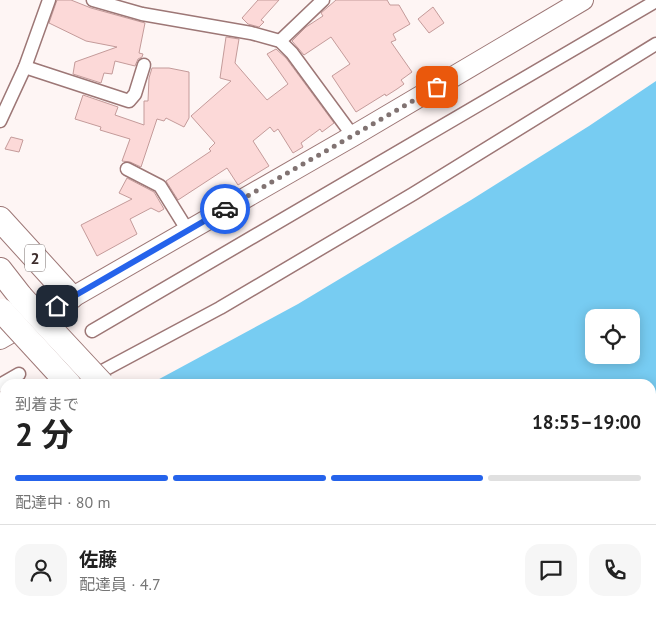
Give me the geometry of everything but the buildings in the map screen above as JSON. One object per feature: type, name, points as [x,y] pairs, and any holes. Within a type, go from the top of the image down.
[{"type":"highway","name":"2","points":[[0,219],[71,297]]},
{"type":"highway","points":[[0,270],[22,297]]},
{"type":"highway","name":"2","points":[[0,274],[97,379]]},
{"type":"highway","points":[[1,310],[64,379]]},
{"type":"main road","points":[[0,339],[353,136],[574,3]]},
{"type":"street","points":[[0,121],[25,67],[49,0]]},
{"type":"street","points":[[93,0],[142,14],[251,33],[280,41],[292,53],[353,136]]},
{"type":"street","points":[[280,41],[322,0]]},
{"type":"street","points":[[92,331],[656,1]]},
{"type":"street","points":[[87,379],[229,303],[413,194],[656,44]]},
{"type":"street","points":[[25,67],[129,101],[134,94],[144,65]]},
{"type":"street","points":[[127,169],[160,186],[188,231]]},
{"type":"street","points":[[10,379],[19,374]]},
{"type":"water","points":[[656,81],[656,379],[159,379],[298,304],[471,200],[589,126]]},
{"type":"way so far","points":[[225,209],[437,87]]},
{"type":"route","points":[[57,306],[225,209]]}]
